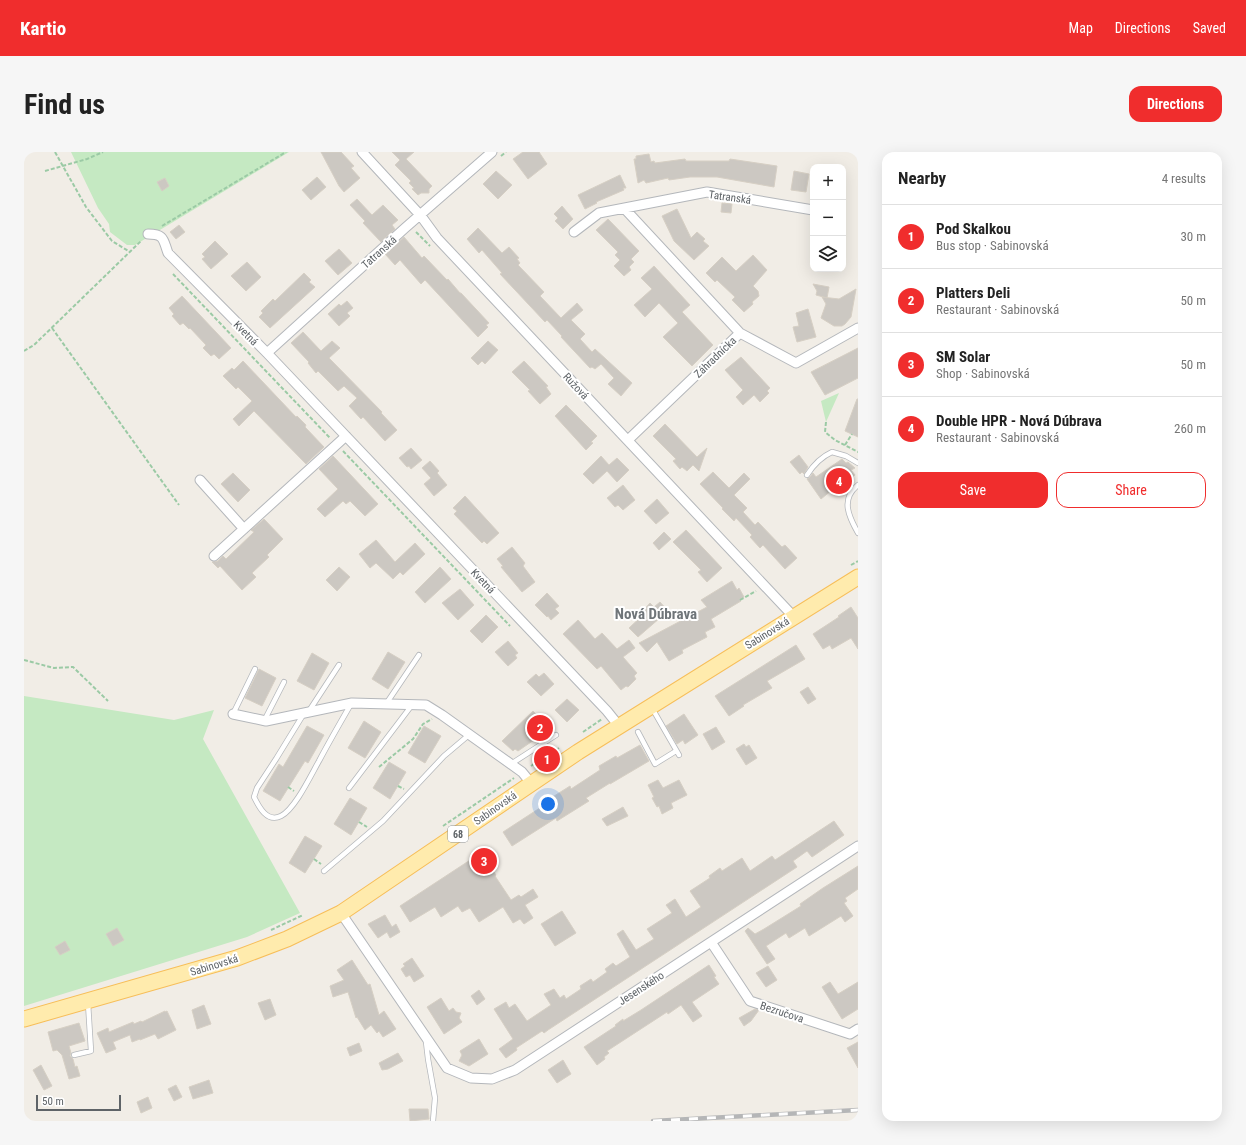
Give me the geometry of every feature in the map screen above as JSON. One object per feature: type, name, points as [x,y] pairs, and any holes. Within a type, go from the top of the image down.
[{"type":"main road","name":"Sabinovská","points":[[24,1019],[251,953],[292,936],[341,912],[436,849],[531,783],[619,726],[858,577]]},
{"type":"street","name":"Ružová","points":[[362,152],[421,216],[437,238],[794,617]]},
{"type":"street","name":"Tatranská","points":[[267,353],[406,228],[495,156]]},
{"type":"street","name":"Tatranská","points":[[574,232],[600,213],[707,192],[810,209]]},
{"type":"street","points":[[644,230],[640,217],[641,212],[653,203]]},
{"type":"street","points":[[624,208],[740,333]]},
{"type":"street","name":"Kvetná","points":[[148,234],[157,234],[163,238],[168,253],[267,353],[607,711],[619,726]]},
{"type":"street","name":"Záhradnícka","points":[[628,440],[740,333],[796,363],[858,328]]},
{"type":"street","points":[[214,556],[346,436]]},
{"type":"street","points":[[200,480],[244,528]]},
{"type":"street","points":[[233,714],[264,721],[352,703],[426,705],[470,734],[522,772],[531,783]]},
{"type":"street","name":"Jesenského","points":[[341,912],[447,1068],[471,1078],[492,1079],[515,1070],[858,846]]},
{"type":"street","name":"Bezručova","points":[[711,942],[750,1001],[850,1034],[858,1029]]},
{"type":"lane","points":[[807,475],[823,456],[832,452],[846,456],[858,463]]},
{"type":"lane","points":[[858,485],[853,489],[848,498],[847,512],[858,533]]},
{"type":"lane","points":[[386,704],[419,655]]},
{"type":"lane","points":[[339,665],[257,788],[254,797],[260,810],[270,817],[279,817],[288,812],[352,703]]},
{"type":"lane","points":[[233,714],[255,669]]},
{"type":"lane","points":[[264,721],[284,682]]},
{"type":"lane","points":[[349,788],[412,705]]},
{"type":"lane","points":[[638,732],[655,764],[677,753],[651,706]]},
{"type":"lane","points":[[324,871],[383,821],[444,756],[470,734]]},
{"type":"lane","points":[[511,764],[556,735]]},
{"type":"lane","points":[[74,1055],[91,1051],[88,1001]]},
{"type":"lane","name":"Jesenského","points":[[426,1038],[434,1098],[434,1121]]},
{"type":"path","points":[[55,152],[86,207],[112,241],[130,252]]},
{"type":"path","points":[[46,171],[87,159],[103,152]]},
{"type":"path","points":[[24,351],[34,345],[148,234],[286,152]]},
{"type":"path","points":[[495,156],[506,152]]},
{"type":"path","points":[[173,274],[513,628]]},
{"type":"path","points":[[52,328],[178,504]]},
{"type":"path","points":[[826,422],[825,432],[834,440],[858,452]]},
{"type":"path","points":[[845,445],[852,434]]},
{"type":"path","points":[[740,600],[756,591]]},
{"type":"path","points":[[24,660],[54,668],[73,667],[108,701]]},
{"type":"path","points":[[596,714],[601,720]]},
{"type":"path","points":[[379,767],[413,739],[423,724],[442,715]]},
{"type":"green space","points":[[71,152],[289,152],[135,245],[127,245],[110,232],[109,224],[98,208]]},
{"type":"green space","points":[[839,393],[826,422],[821,401]]},
{"type":"green space","points":[[24,696],[174,720],[214,710],[203,739],[300,913],[247,937],[24,1006]]},
{"type":"building","points":[[321,152],[341,152],[354,166],[351,168],[360,178],[344,192],[339,186]]},
{"type":"building","points":[[392,152],[414,152],[406,159],[432,186],[429,189],[429,193],[421,193],[418,195],[412,189],[414,188],[409,183],[411,181],[395,165],[400,160]]},
{"type":"building","points":[[523,152],[539,152],[547,164],[528,179],[513,159]]},
{"type":"building","points":[[649,154],[651,162],[654,161],[655,163],[685,159],[686,161],[729,161],[730,159],[777,166],[774,187],[717,177],[690,177],[669,180],[668,178],[646,183],[644,180],[638,183],[634,159],[636,159],[636,156]]},
{"type":"building","points":[[496,171],[512,185],[498,199],[483,184]]},
{"type":"building","points":[[794,171],[809,174],[806,192],[791,190]]},
{"type":"building","points":[[620,175],[626,188],[623,188],[624,190],[596,202],[597,203],[585,209],[578,195]]},
{"type":"building","points":[[317,177],[326,187],[311,200],[302,190]]},
{"type":"building","points":[[165,178],[169,186],[162,191],[157,182]]},
{"type":"building","points":[[357,199],[372,215],[383,205],[398,220],[392,225],[395,229],[381,242],[363,223],[365,221],[350,205]]},
{"type":"building","points":[[722,203],[732,204],[731,213],[721,212]]},
{"type":"building","points":[[562,206],[573,219],[563,229],[555,221],[558,218],[554,214]]},
{"type":"building","points":[[677,209],[691,238],[697,232],[705,239],[703,241],[709,246],[694,260],[674,241],[662,216]]},
{"type":"building","points":[[608,219],[639,251],[631,259],[634,262],[629,267],[631,270],[624,276],[614,266],[620,260],[615,255],[618,252],[596,230]]},
{"type":"building","points":[[179,225],[185,232],[176,239],[170,232]]},
{"type":"building","points":[[478,228],[502,253],[509,247],[519,258],[517,259],[520,263],[518,265],[544,292],[540,296],[561,318],[577,303],[583,310],[571,320],[585,334],[580,339],[592,352],[595,349],[632,383],[621,396],[608,384],[614,378],[601,364],[595,369],[592,367],[590,368],[547,320],[545,322],[500,274],[502,273],[482,250],[479,253],[467,239]]},
{"type":"building","points":[[404,237],[422,258],[424,256],[447,280],[448,279],[489,323],[486,325],[488,327],[478,337],[425,280],[421,284],[400,260],[395,265],[385,254]]},
{"type":"building","points":[[215,241],[228,254],[211,269],[202,259],[205,257],[202,254]]},
{"type":"building","points":[[339,249],[352,263],[338,275],[325,261]]},
{"type":"building","points":[[753,255],[767,270],[753,286],[758,291],[759,296],[744,312],[732,300],[735,297],[717,280],[715,282],[706,273],[722,257],[736,271]]},
{"type":"building","points":[[247,262],[261,277],[246,291],[231,276]]},
{"type":"building","points":[[654,266],[690,305],[682,312],[713,345],[692,366],[663,337],[678,323],[659,303],[645,317],[634,305],[652,289],[641,278]]},
{"type":"building","points":[[304,273],[311,280],[309,282],[315,287],[270,328],[259,317],[263,313],[261,311],[273,299],[275,301]]},
{"type":"building","points":[[813,284],[829,287],[827,298],[816,295],[817,291]]},
{"type":"building","points":[[856,289],[851,317],[845,324],[842,326],[834,326],[821,318],[826,304],[822,297],[839,299]]},
{"type":"building","points":[[182,296],[231,348],[219,359],[214,354],[211,356],[203,348],[206,345],[190,328],[189,329],[183,323],[180,325],[172,316],[174,314],[169,308]]},
{"type":"building","points":[[347,301],[353,308],[347,313],[350,316],[339,326],[328,314],[339,304],[341,306]]},
{"type":"building","points":[[808,309],[816,337],[797,342],[793,327],[799,326],[796,313]]},
{"type":"building","points":[[303,332],[321,351],[332,341],[340,348],[329,358],[382,412],[381,413],[397,430],[385,441],[363,417],[361,419],[349,406],[357,398],[344,386],[338,391],[318,371],[316,373],[308,363],[309,362],[291,343]]},
{"type":"building","points":[[488,341],[498,350],[485,364],[482,361],[478,365],[471,358]]},
{"type":"building","points":[[858,348],[858,378],[825,395],[811,372]]},
{"type":"building","points":[[741,357],[770,388],[767,391],[769,393],[760,402],[754,395],[743,405],[736,397],[743,390],[725,370]]},
{"type":"building","points":[[243,361],[296,417],[297,416],[306,425],[305,427],[324,447],[306,464],[254,411],[239,426],[233,419],[252,401],[238,387],[236,389],[223,376],[232,368],[234,370]]},
{"type":"building","points":[[524,361],[548,386],[546,387],[551,394],[540,404],[528,391],[530,390],[512,372]]},
{"type":"building","points":[[858,399],[858,437],[845,431]]},
{"type":"building","points":[[566,405],[597,436],[586,450],[555,416]]},
{"type":"building","points":[[665,424],[697,457],[707,448],[699,471],[693,465],[687,471],[682,467],[680,469],[673,461],[676,459],[653,436]]},
{"type":"building","points":[[411,448],[422,460],[411,469],[409,466],[407,467],[399,458]]},
{"type":"building","points":[[799,455],[808,467],[804,474],[802,472],[800,474],[790,462]]},
{"type":"building","points":[[333,456],[378,504],[365,516],[350,501],[346,504],[343,501],[325,517],[317,509],[338,489],[319,469]]},
{"type":"building","points":[[601,456],[609,465],[617,458],[629,470],[617,482],[607,471],[593,484],[583,474]]},
{"type":"building","points":[[842,459],[855,468],[851,470],[855,475],[850,478],[853,482],[835,494],[832,490],[821,499],[807,479],[813,473],[816,477]]},
{"type":"building","points":[[430,461],[439,471],[437,473],[447,485],[434,496],[424,484],[431,478],[422,468]]},
{"type":"building","points":[[713,472],[729,488],[744,473],[750,479],[734,495],[747,508],[743,512],[755,525],[758,522],[782,547],[785,545],[797,558],[785,569],[763,545],[760,548],[750,537],[752,535],[736,518],[734,521],[700,484]]},
{"type":"building","points":[[233,473],[250,490],[238,502],[221,484]]},
{"type":"building","points":[[623,485],[635,500],[623,510],[618,505],[615,507],[607,498]]},
{"type":"building","points":[[465,496],[499,533],[487,544],[484,541],[482,543],[454,514],[457,511],[453,508]]},
{"type":"building","points":[[657,499],[669,513],[656,524],[644,511]]},
{"type":"building","points":[[264,519],[283,539],[267,555],[269,557],[252,573],[256,577],[242,590],[220,566],[218,568],[212,562],[218,561],[223,556],[226,559],[254,532],[251,530]]},
{"type":"building","points":[[686,530],[722,568],[707,582],[698,572],[701,570],[673,542]]},
{"type":"building","points":[[664,532],[671,539],[659,550],[653,543]]},
{"type":"building","points":[[376,540],[395,562],[415,543],[425,554],[403,575],[400,572],[393,579],[376,563],[370,568],[359,554]]},
{"type":"building","points":[[512,547],[525,563],[523,566],[535,582],[522,592],[501,567],[503,566],[497,559]]},
{"type":"building","points":[[339,567],[350,577],[337,591],[326,580]]},
{"type":"building","points":[[440,567],[451,579],[425,603],[415,592]]},
{"type":"building","points":[[732,581],[737,590],[739,588],[744,597],[740,600],[741,601],[711,619],[715,627],[705,632],[707,637],[682,650],[683,653],[669,661],[657,642],[647,652],[639,643],[707,607],[701,600]]},
{"type":"building","points":[[460,589],[474,605],[458,620],[442,603]]},
{"type":"building","points":[[547,593],[559,606],[555,609],[559,613],[551,620],[535,605]]},
{"type":"building","points":[[660,602],[668,611],[638,637],[629,628],[644,614],[642,612],[650,603],[654,607]]},
{"type":"building","points":[[851,607],[858,618],[858,649],[851,638],[832,649],[830,645],[823,649],[813,634],[839,617],[838,616]]},
{"type":"building","points":[[486,615],[498,627],[482,643],[470,631]]},
{"type":"building","points":[[578,620],[595,639],[602,633],[617,649],[629,640],[635,648],[623,657],[637,673],[634,676],[636,679],[628,687],[626,686],[621,690],[601,666],[597,669],[563,634]]},
{"type":"building","points":[[508,641],[518,653],[515,655],[517,658],[508,666],[495,652]]},
{"type":"building","points":[[796,645],[805,659],[767,681],[772,688],[743,705],[744,706],[729,716],[715,696]]},
{"type":"building","points":[[388,652],[405,662],[388,689],[372,679]]},
{"type":"building","points":[[312,653],[329,663],[314,690],[297,681]]},
{"type":"building","points":[[259,669],[276,678],[262,706],[245,698]]},
{"type":"building","points":[[544,673],[554,684],[541,696],[527,682],[536,674],[539,677]]},
{"type":"building","points":[[808,687],[816,699],[808,704],[800,692]]},
{"type":"building","points":[[567,699],[579,710],[567,722],[555,710]]},
{"type":"building","points":[[533,711],[548,726],[534,740],[518,751],[515,749],[513,751],[502,741]]},
{"type":"building","points":[[684,714],[698,735],[685,744],[683,740],[677,744],[666,726]]},
{"type":"building","points":[[364,721],[381,732],[365,758],[348,748]]},
{"type":"building","points":[[307,726],[324,735],[308,763],[305,761],[280,801],[263,791],[279,764],[283,767]]},
{"type":"building","points":[[424,726],[441,736],[425,763],[408,753]]},
{"type":"building","points":[[716,727],[725,742],[712,750],[703,734]]},
{"type":"building","points":[[744,744],[746,747],[749,745],[757,758],[746,765],[736,749]]},
{"type":"building","points":[[640,745],[649,761],[586,798],[589,801],[557,821],[556,818],[512,846],[503,832],[552,800],[551,798],[570,786],[571,789],[600,770],[599,766]]},
{"type":"building","points":[[389,762],[406,772],[390,799],[373,788]]},
{"type":"building","points":[[658,780],[663,788],[679,780],[687,795],[671,803],[673,808],[662,814],[659,806],[657,807],[652,798],[654,797],[648,785]]},
{"type":"building","points":[[350,798],[367,808],[351,835],[334,824]]},
{"type":"building","points":[[623,807],[628,816],[607,826],[602,819]]},
{"type":"building","points":[[834,821],[844,835],[812,857],[807,851],[793,861],[797,867],[544,1033],[542,1031],[516,1048],[517,1050],[506,1058],[499,1049],[513,1039],[494,1009],[506,1002],[509,1008],[515,1004],[527,1021],[551,1005],[544,994],[554,989],[560,998],[564,995],[566,999],[581,989],[580,986],[591,979],[593,982],[607,972],[605,969],[613,963],[616,966],[630,957],[617,934],[623,930],[636,950],[654,939],[647,929],[672,913],[666,905],[675,899],[686,917],[701,907],[690,891],[710,878],[709,876],[720,868],[722,871],[742,858],[750,871],[772,856],[775,860]]},
{"type":"building","points":[[305,836],[322,846],[305,873],[289,863]]},
{"type":"building","points":[[487,849],[496,864],[491,868],[511,900],[519,895],[521,897],[533,889],[538,897],[525,905],[533,918],[524,924],[520,919],[513,923],[503,907],[479,922],[470,908],[462,912],[458,906],[441,917],[435,907],[410,922],[400,906]]},
{"type":"building","points":[[858,866],[858,889],[845,898],[847,901],[844,903],[853,916],[845,922],[841,916],[809,936],[805,928],[789,938],[786,933],[766,946],[775,959],[767,964],[745,931],[748,928],[755,934],[764,929],[801,906],[800,904]]},
{"type":"building","points":[[562,911],[576,933],[555,946],[541,924]]},
{"type":"building","points":[[385,915],[392,927],[396,924],[400,932],[390,938],[387,932],[378,938],[368,924]]},
{"type":"building","points":[[117,928],[124,940],[113,946],[106,934]]},
{"type":"building","points":[[65,941],[70,950],[60,955],[55,947]]},
{"type":"building","points":[[412,958],[424,976],[414,982],[410,975],[406,977],[401,969],[405,966],[403,964]]},
{"type":"building","points":[[352,960],[368,985],[370,984],[379,1015],[384,1011],[396,1029],[383,1037],[379,1031],[377,1033],[371,1025],[365,1030],[357,1017],[356,1018],[348,992],[333,997],[330,986],[344,980],[337,970]]},
{"type":"building","points":[[709,965],[719,984],[692,1002],[702,1016],[693,1022],[681,1005],[668,1014],[667,1012],[607,1051],[609,1053],[604,1057],[605,1059],[597,1065],[584,1047],[616,1026],[615,1025],[623,1019],[623,1021]]},
{"type":"building","points":[[768,966],[777,980],[766,987],[756,973]]},
{"type":"building","points":[[830,982],[838,994],[858,982],[858,1009],[842,1019],[822,987]]},
{"type":"building","points":[[479,990],[485,999],[477,1005],[471,996]]},
{"type":"building","points":[[441,998],[449,1011],[453,1008],[456,1012],[461,1013],[459,1018],[462,1022],[444,1034],[427,1007]]},
{"type":"building","points":[[270,999],[276,1015],[265,1020],[258,1003]]},
{"type":"building","points":[[204,1005],[211,1024],[197,1029],[192,1010]]},
{"type":"building","points":[[755,1009],[759,1010],[751,1021],[744,1026],[739,1018]]},
{"type":"building","points":[[167,1011],[176,1030],[158,1039],[155,1034],[132,1042],[130,1035],[113,1042],[116,1049],[106,1053],[97,1033],[108,1028],[109,1032],[133,1022],[134,1024],[141,1021],[142,1022]]},
{"type":"building","points":[[79,1023],[85,1041],[69,1046],[71,1053],[70,1056],[73,1059],[75,1067],[77,1066],[80,1076],[69,1079],[62,1055],[57,1050],[53,1051],[48,1032]]},
{"type":"building","points":[[479,1039],[488,1054],[469,1066],[459,1061],[462,1055],[460,1051]]},
{"type":"building","points":[[858,1042],[858,1068],[847,1048]]},
{"type":"building","points":[[359,1043],[362,1051],[350,1056],[347,1048]]},
{"type":"building","points":[[398,1053],[403,1061],[388,1069],[382,1070],[379,1063]]},
{"type":"building","points":[[563,1060],[571,1074],[557,1083],[548,1070]]},
{"type":"building","points":[[41,1065],[52,1086],[44,1090],[33,1070]]},
{"type":"building","points":[[209,1080],[213,1093],[193,1099],[189,1087]]},
{"type":"building","points":[[176,1085],[182,1097],[174,1101],[168,1089]]},
{"type":"building","points":[[148,1097],[152,1108],[141,1113],[137,1102]]},
{"type":"building","points":[[409,1109],[428,1109],[429,1119],[410,1121]]},
{"type":"railway","points":[[653,1121],[858,1110]]},
{"type":"place","name":"Double HPR - Nová Dúbrava","points":[[839,481]]},
{"type":"place","name":"Platters Deli","points":[[540,728]]},
{"type":"place","name":"Pod Skalkou","points":[[547,759]]},
{"type":"place","name":"SM Solar","points":[[484,861]]},
{"type":"district","name":"Nová Dúbrava","points":[[656,614]]}]
